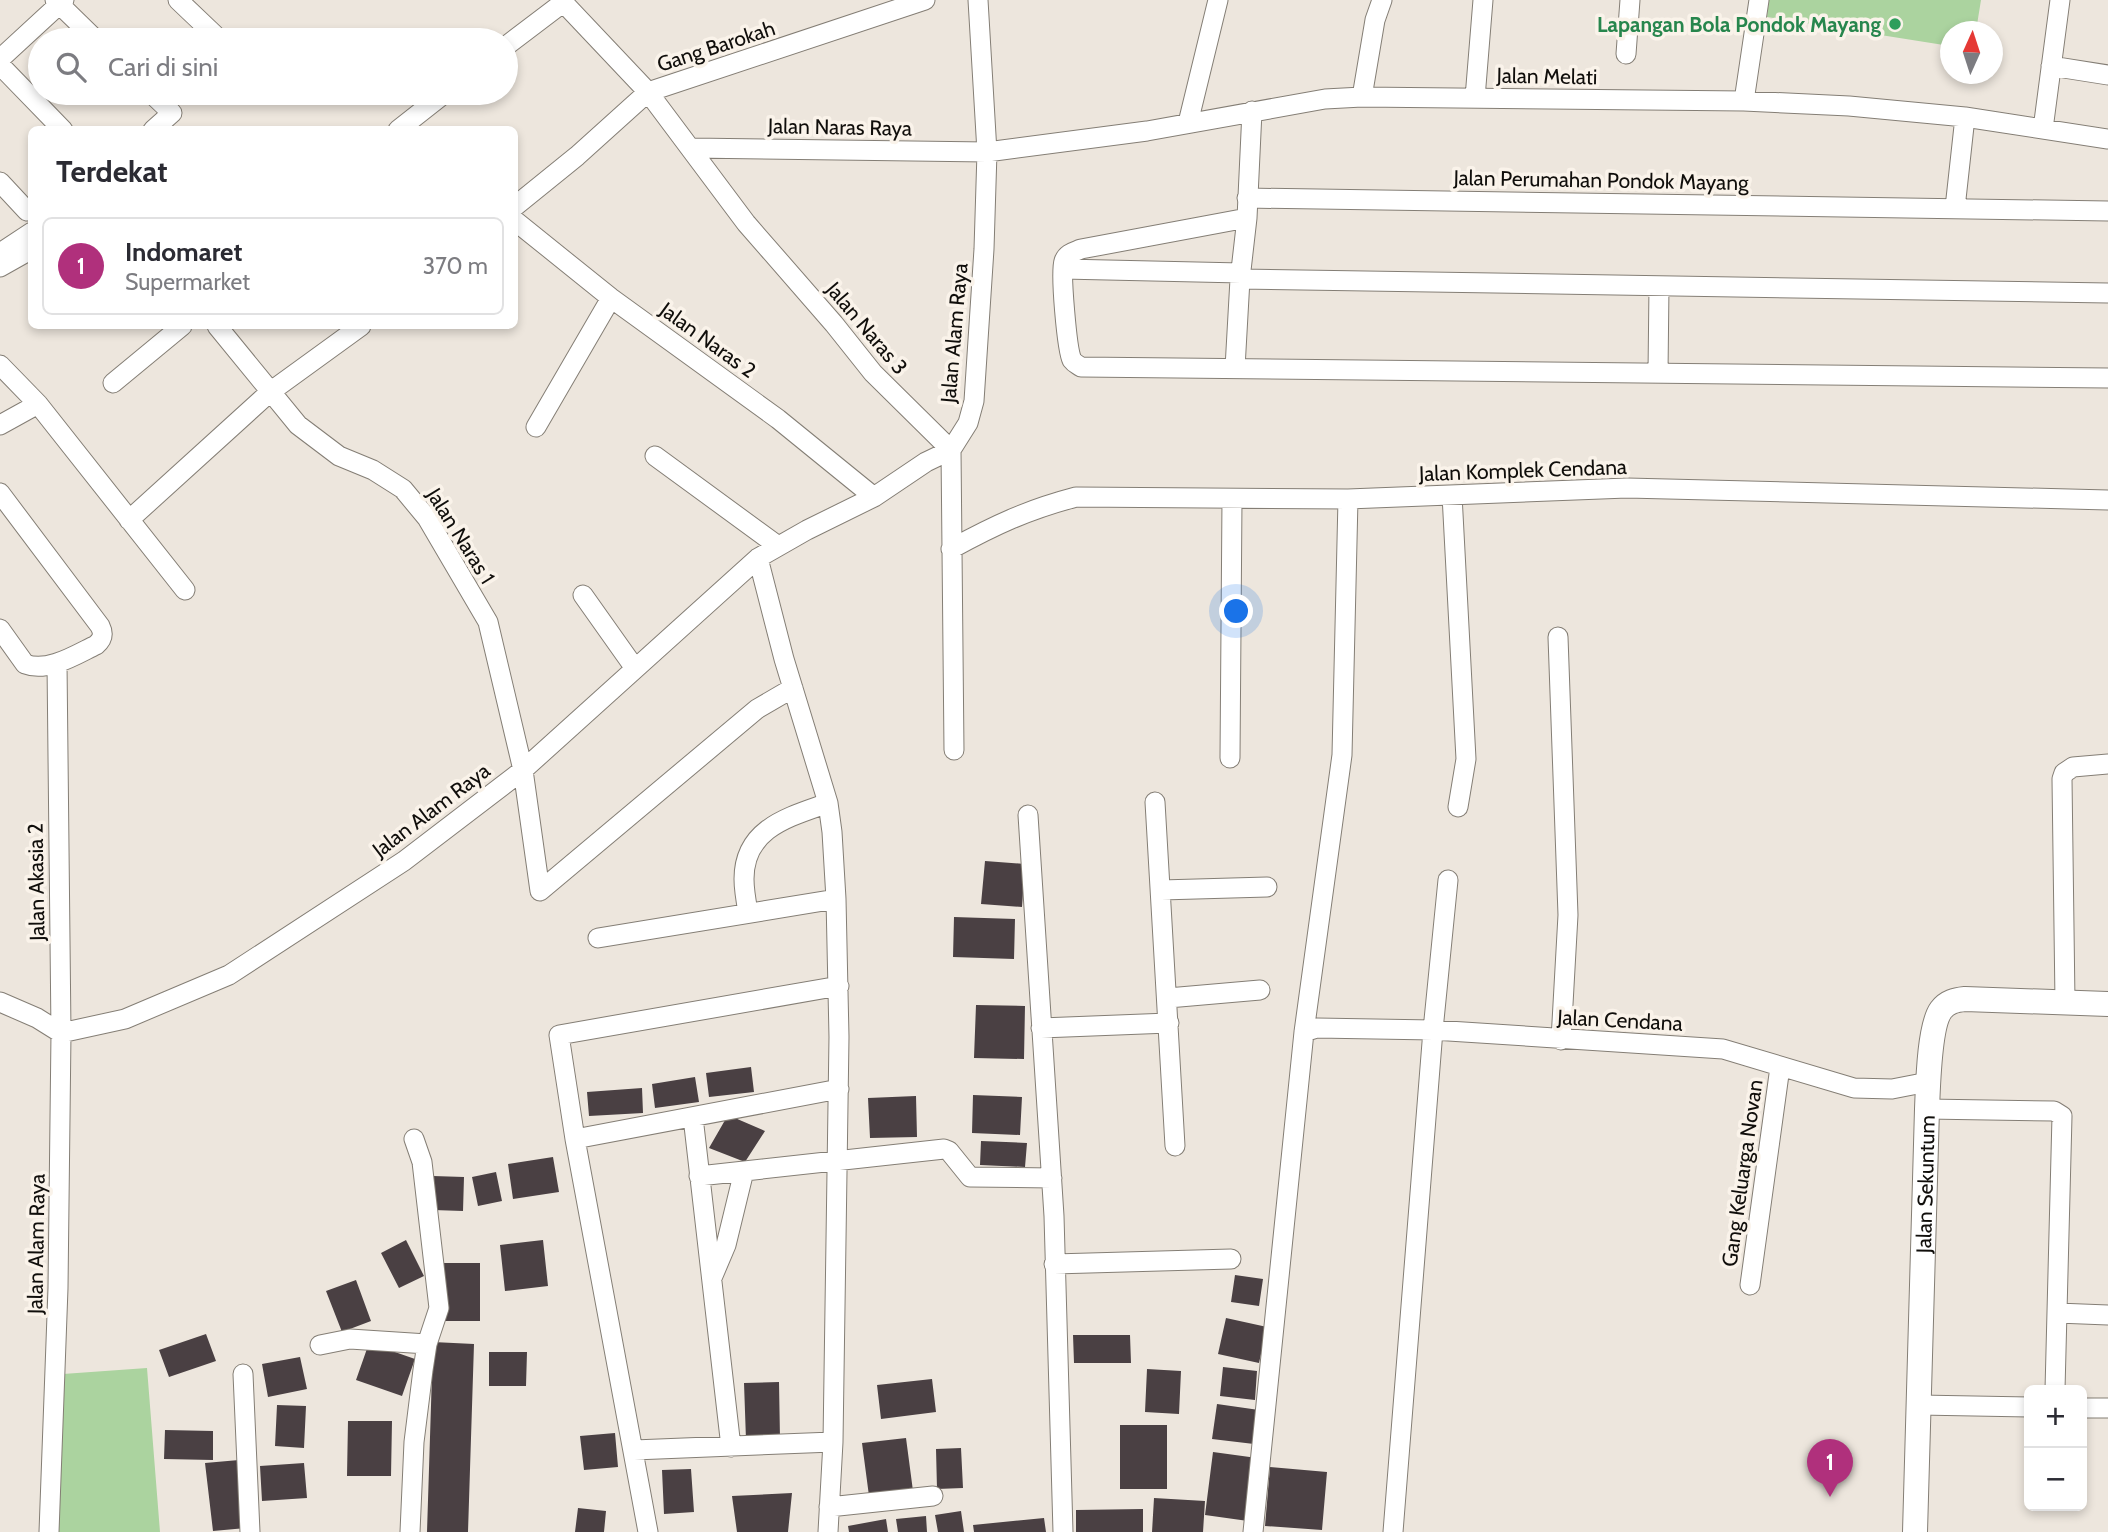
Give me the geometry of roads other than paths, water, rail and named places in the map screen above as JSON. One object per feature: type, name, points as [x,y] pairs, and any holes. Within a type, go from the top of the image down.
[{"type":"street","points":[[178,0],[207,28]]},
{"type":"street","name":"Gang Barokah","points":[[518,204],[577,156],[648,92],[925,0]]},
{"type":"street","name":"Jalan Alam Raya","points":[[50,1532],[58,1288],[61,1032],[125,1019],[229,975],[404,861],[523,770],[634,667],[758,558],[874,496],[926,462],[951,450],[968,423],[974,401],[984,249],[988,152],[978,0]]},
{"type":"street","points":[[1188,123],[1218,0]]},
{"type":"street","points":[[1362,97],[1382,0]]},
{"type":"street","points":[[1475,97],[1483,0]]},
{"type":"street","points":[[1626,54],[1630,0]]},
{"type":"street","points":[[1744,101],[1759,0]]},
{"type":"street","points":[[2043,129],[2060,0]]},
{"type":"street","points":[[32,28],[60,1],[85,28]]},
{"type":"street","points":[[518,37],[563,1]]},
{"type":"street","name":"Jalan Naras 3","points":[[563,1],[648,92],[746,223],[873,373],[951,450]]},
{"type":"street","points":[[0,59],[28,32]]},
{"type":"street","points":[[0,65],[28,93]]},
{"type":"street","points":[[2051,66],[2108,75]]},
{"type":"street","name":"Jalan Melati","points":[[988,152],[1147,131],[1325,99],[1362,97],[1744,101],[1849,106],[1965,117],[2108,139]]},
{"type":"street","points":[[39,105],[60,126]]},
{"type":"street","points":[[157,126],[172,113],[164,105]]},
{"type":"street","points":[[421,122],[434,105]]},
{"type":"street","points":[[1235,368],[1252,111]]},
{"type":"street","points":[[1955,208],[1965,117]]},
{"type":"street","name":"Jalan Naras Raya","points":[[692,148],[988,152]]},
{"type":"street","points":[[0,182],[28,210]]},
{"type":"street","name":"Jalan Perumahan Pondok Mayang","points":[[1247,198],[2108,211]]},
{"type":"street","points":[[1247,218],[1081,249],[1069,254],[1063,262],[1063,269],[1071,358],[1080,367],[2108,378]]},
{"type":"street","name":"Jalan Naras 2","points":[[518,223],[611,298],[778,419],[874,496]]},
{"type":"street","points":[[0,253],[28,235]]},
{"type":"street","points":[[0,267],[28,251]]},
{"type":"street","points":[[1063,269],[1659,286],[2108,293]]},
{"type":"street","points":[[1658,373],[1659,286]]},
{"type":"street","points":[[536,427],[611,298]]},
{"type":"street","points":[[113,383],[178,329]]},
{"type":"street","name":"Jalan Naras 1","points":[[219,329],[298,425],[339,456],[373,470],[403,489],[427,518],[488,622],[523,770],[540,891],[757,709],[793,688]]},
{"type":"street","points":[[129,520],[270,392],[357,329]]},
{"type":"street","points":[[0,365],[38,404],[185,590]]},
{"type":"street","points":[[0,425],[38,404]]},
{"type":"street","points":[[951,450],[954,750]]},
{"type":"street","points":[[655,456],[778,546]]},
{"type":"street","name":"Jalan Komplek Cendana","points":[[951,549],[1005,520],[1037,507],[1076,497],[1348,499],[1627,488],[2108,500]]},
{"type":"street","points":[[0,493],[102,631],[102,640],[57,663],[31,666],[26,664],[0,629]]},
{"type":"street","points":[[1452,495],[1466,748],[1458,807]]},
{"type":"street","points":[[1230,758],[1233,499]]},
{"type":"street","points":[[1253,1532],[1304,1032],[1342,755],[1348,499]]},
{"type":"street","points":[[758,558],[828,803],[836,899],[839,1089],[833,1442],[828,1532]]},
{"type":"street","points":[[583,595],[634,667]]},
{"type":"street","points":[[1558,637],[1568,915],[1561,1040]]},
{"type":"street","name":"Jalan Akasia 2","points":[[57,663],[61,1032]]},
{"type":"street","points":[[2065,1002],[2064,773],[2073,767],[2108,764]]},
{"type":"street","points":[[1155,802],[1175,1146]]},
{"type":"street","points":[[748,912],[744,878],[747,858],[757,839],[772,825],[828,803]]},
{"type":"street","points":[[1028,815],[1052,1178],[1063,1532]]},
{"type":"street","points":[[1393,1532],[1433,1030],[1448,880]]},
{"type":"street","points":[[1161,890],[1267,887]]},
{"type":"street","points":[[597,938],[836,899]]},
{"type":"street","points":[[649,1532],[575,1139],[559,1035],[839,986]]},
{"type":"street","points":[[1168,998],[1260,990]]},
{"type":"street","name":"Jalan Sekuntum","points":[[1915,1532],[1928,1082],[1937,1017],[1947,1003],[1965,999],[2108,1004]]},
{"type":"street","points":[[0,1002],[37,1017],[61,1032]]},
{"type":"street","points":[[1041,1028],[1169,1023]]},
{"type":"street","name":"Jalan Cendana","points":[[1304,1032],[1317,1028],[1433,1030],[1723,1049],[1854,1088],[1892,1089],[1928,1082]]},
{"type":"street","name":"Gang Keluarga Novan","points":[[1749,1285],[1780,1067]]},
{"type":"street","points":[[575,1139],[839,1089]]},
{"type":"street","points":[[1927,1109],[2054,1111],[2062,1116],[2055,1385]]},
{"type":"street","points":[[693,1117],[731,1447]]},
{"type":"street","points":[[410,1532],[414,1442],[427,1344],[436,1322],[438,1293],[422,1163],[414,1139]]},
{"type":"street","points":[[699,1176],[944,1149],[949,1151],[970,1177],[1052,1178]]},
{"type":"street","points":[[712,1279],[726,1245],[744,1171]]},
{"type":"street","points":[[1054,1264],[1231,1259]]},
{"type":"street","points":[[2057,1313],[2108,1315]]},
{"type":"street","points":[[320,1345],[350,1339],[427,1344]]},
{"type":"street","points":[[243,1374],[250,1532]]},
{"type":"street","points":[[1919,1405],[2024,1407]]},
{"type":"street","points":[[2087,1408],[2108,1408]]},
{"type":"street","points":[[634,1450],[833,1442]]},
{"type":"street","points":[[829,1507],[933,1496]]},
{"type":"place","name":"Lapangan Bola Pondok Mayang","points":[[1895,24]]},
{"type":"place","name":"Indomaret","points":[[1830,1497]]}]
